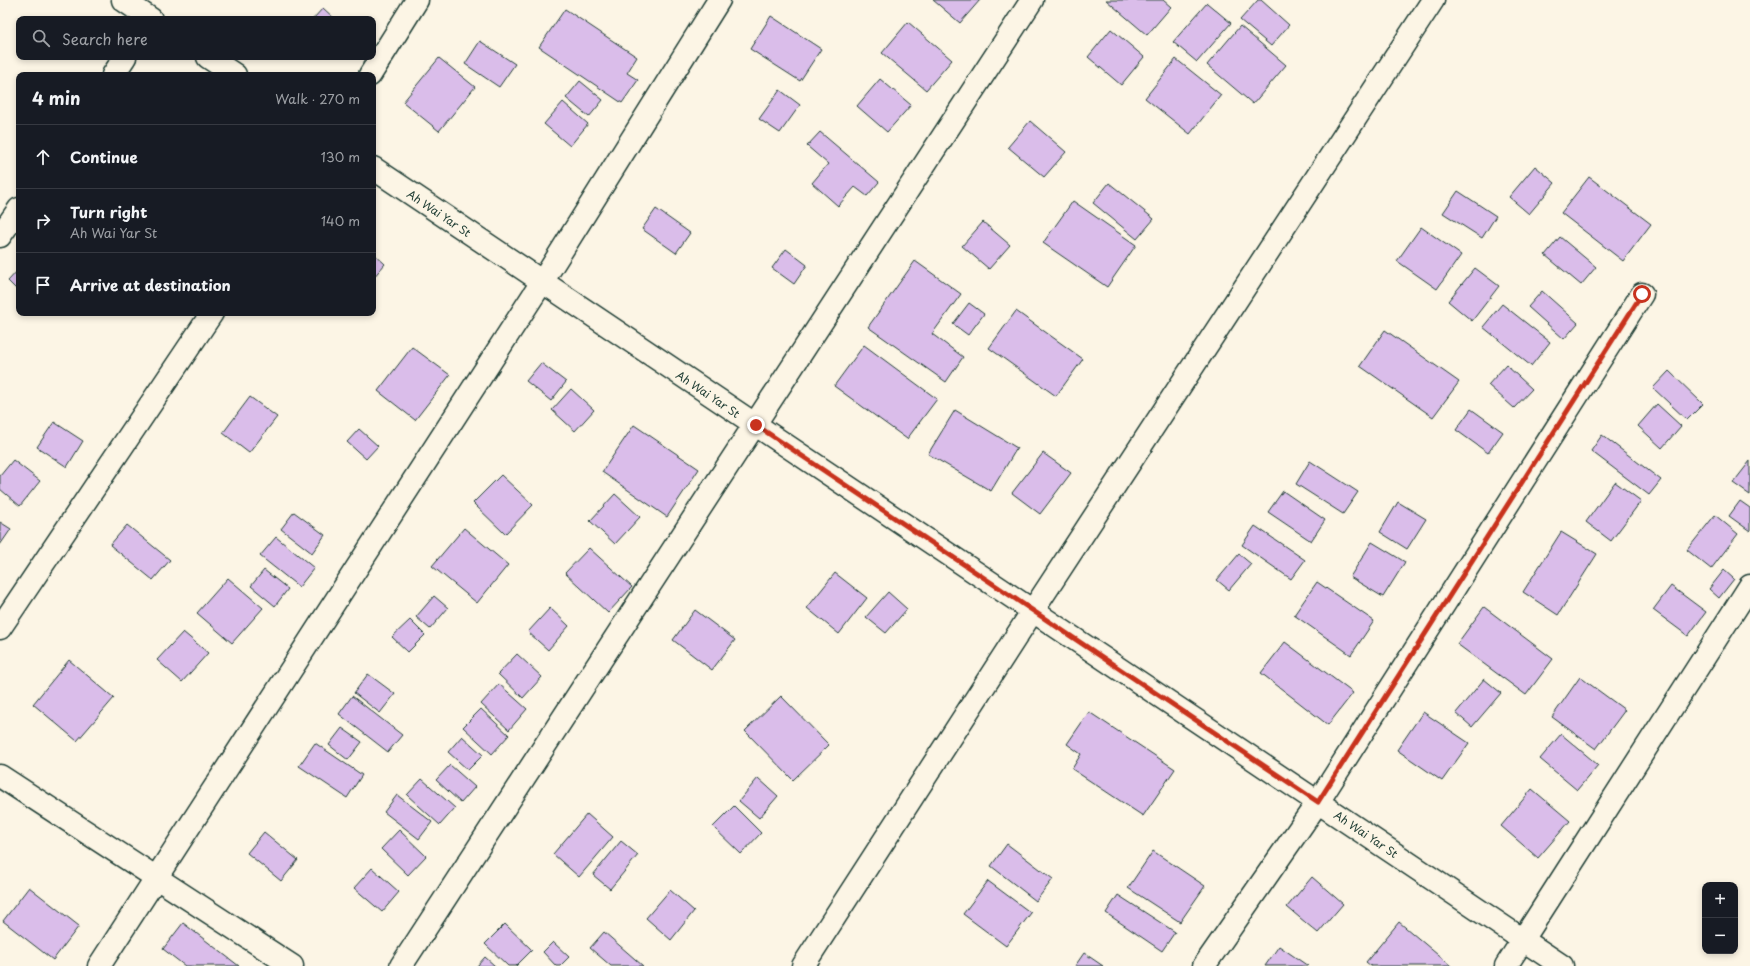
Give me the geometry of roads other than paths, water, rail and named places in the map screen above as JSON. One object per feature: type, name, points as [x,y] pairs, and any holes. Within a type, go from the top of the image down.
[{"type":"street","points":[[123,0],[147,16]]},
{"type":"street","points":[[372,72],[417,0]]},
{"type":"street","points":[[98,966],[542,282],[719,0]]},
{"type":"street","points":[[401,966],[756,425],[1032,0]]},
{"type":"street","points":[[803,966],[1032,612],[1433,0]]},
{"type":"street","points":[[115,72],[123,60]]},
{"type":"street","points":[[212,60],[230,72]]},
{"type":"street","name":"Ah Wai Yar St","points":[[376,170],[1032,612],[1562,966]]},
{"type":"street","points":[[0,236],[16,213]]},
{"type":"street","points":[[1204,966],[1318,802],[1642,294]]},
{"type":"street","points":[[0,628],[210,316]]},
{"type":"street","points":[[1506,966],[1750,586]]},
{"type":"street","points":[[0,776],[292,966]]}]
